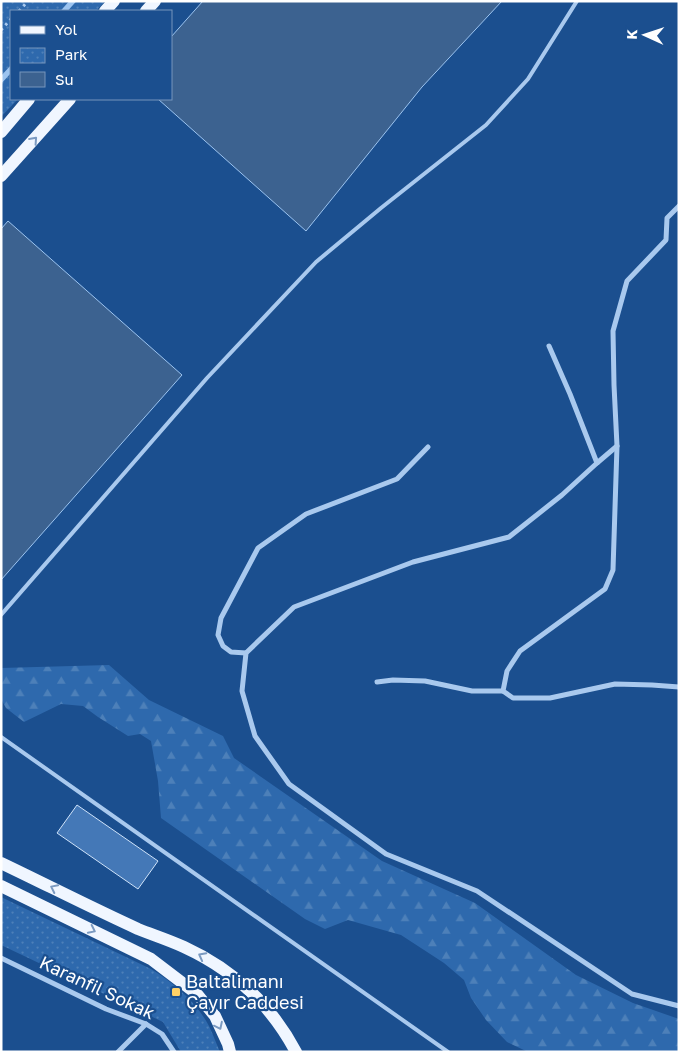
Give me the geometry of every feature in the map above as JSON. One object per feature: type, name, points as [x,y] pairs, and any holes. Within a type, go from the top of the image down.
[{"type":"main road","points":[[1,132],[28,100]]},
{"type":"main road","points":[[1,176],[69,100]]},
{"type":"main road","points":[[1,863],[139,929],[185,947],[207,959],[243,984],[269,1011],[296,1052]]},
{"type":"main road","points":[[1,886],[151,959],[197,994],[214,1016],[230,1052]]},
{"type":"street","points":[[503,691],[507,671],[520,651],[605,589],[613,570],[617,446],[613,331],[627,282],[666,240],[667,218],[679,206]]},
{"type":"street","points":[[549,346],[570,394],[596,463]]},
{"type":"street","points":[[617,446],[562,495],[509,537],[413,562],[294,607],[246,653],[242,691],[255,736],[289,784],[386,854],[477,891],[632,994],[678,1005]]},
{"type":"street","points":[[246,653],[231,652],[223,646],[218,635],[221,618],[258,548],[306,514],[397,479],[428,447]]},
{"type":"street","points":[[377,682],[393,680],[425,681],[472,691],[503,691],[513,698],[550,698],[615,684],[679,687]]},
{"type":"street","name":"Karanfil Sokak","points":[[1,958],[106,1009],[146,1024],[162,1034],[174,1052]]},
{"type":"street","points":[[118,1052],[146,1024]]},
{"type":"lane","points":[[1,615],[207,378],[316,262],[486,125],[528,79],[577,1]]},
{"type":"lane","points":[[1,737],[448,1052]]},
{"type":"path","points":[[1,30],[10,20]]},
{"type":"green space","points":[[1,1],[105,1],[97,10],[10,10],[10,100],[17,100],[1,117]]},
{"type":"green space","points":[[109,665],[149,700],[223,736],[234,758],[382,861],[475,903],[576,975],[633,1003],[679,1019],[679,1052],[528,1052],[507,1042],[486,1020],[471,998],[464,980],[444,963],[401,935],[348,920],[325,929],[305,919],[161,818],[158,781],[151,741],[140,734],[128,736],[83,706],[61,704],[24,722],[6,708],[1,699],[1,668]]},
{"type":"green space","points":[[1,897],[160,975],[184,994],[198,1009],[209,1026],[220,1052],[181,1052],[163,1022],[1,945]]},
{"type":"water","points":[[203,1],[502,1],[422,87],[306,231],[159,100],[172,100],[172,36]]},
{"type":"water","points":[[8,221],[182,375],[1,580],[1,229]]},
{"type":"building","points":[[77,805],[158,861],[138,889],[57,833]]},
{"type":"waterway","points":[[65,10],[73,1]]},
{"type":"waterway","points":[[1,80],[10,70]]},
{"type":"place","name":"Baltalimanı Çayır Caddesi","points":[[176,992]]}]
